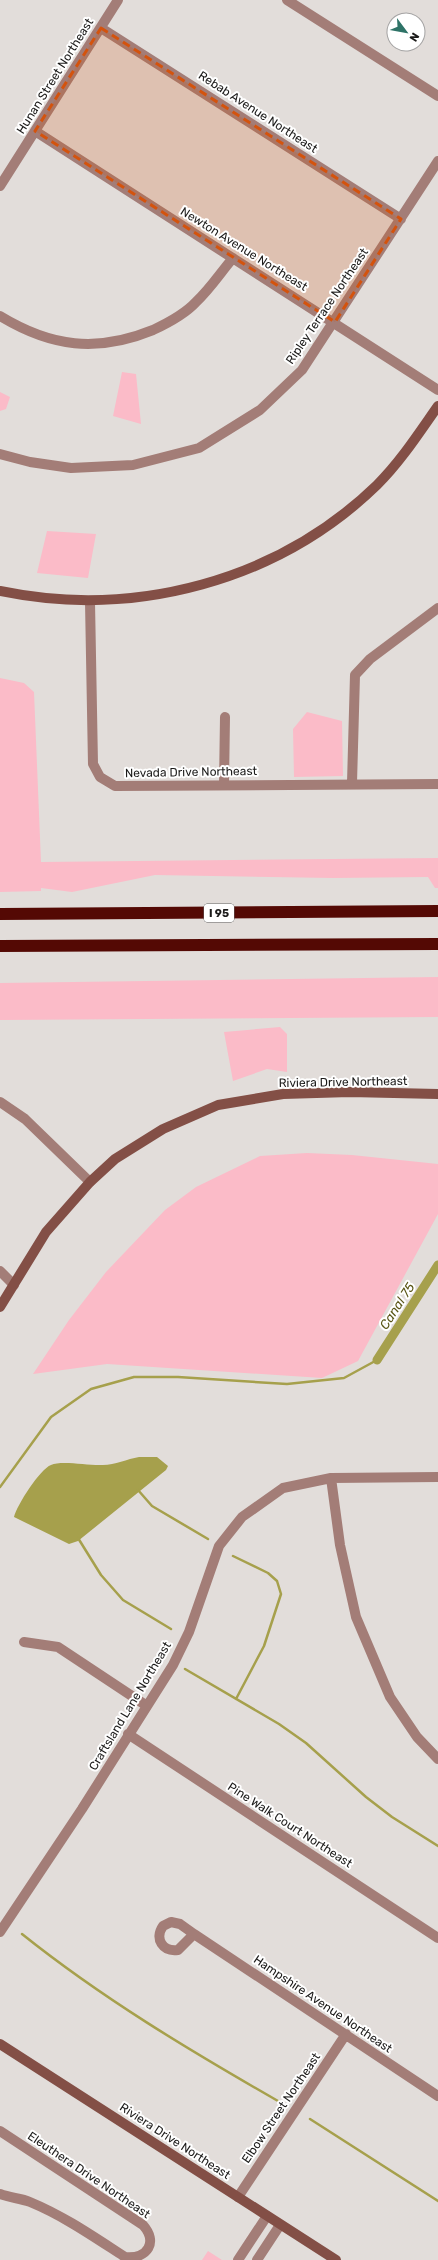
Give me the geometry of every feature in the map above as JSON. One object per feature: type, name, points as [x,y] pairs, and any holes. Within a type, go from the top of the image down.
[{"type":"highway","name":"I 95","points":[[0,914],[438,911]]},
{"type":"highway","points":[[0,946],[438,944]]},
{"type":"street","name":"Hunan Street Northeast","points":[[0,186],[118,0]]},
{"type":"street","points":[[287,0],[438,96]]},
{"type":"street","name":"Rebab Avenue Northeast","points":[[101,28],[401,219]]},
{"type":"street","name":"Newton Avenue Northeast","points":[[35,131],[335,322],[438,390]]},
{"type":"street","name":"Ripley Terrace Northeast","points":[[0,454],[30,462],[71,468],[133,465],[199,448],[262,408],[302,370],[335,322],[438,161]]},
{"type":"street","points":[[0,316],[15,325],[47,338],[66,342],[89,345],[129,340],[167,324],[196,303],[233,258]]},
{"type":"street","points":[[0,591],[28,597],[90,602],[159,595],[219,581],[280,554],[328,527],[377,484],[410,447],[438,406]]},
{"type":"street","name":"Nevada Drive Northeast","points":[[90,602],[93,764],[100,777],[115,786],[352,783],[438,784]]},
{"type":"street","points":[[352,783],[355,675],[370,659],[438,608]]},
{"type":"street","points":[[224,784],[225,717]]},
{"type":"street","name":"Riviera Drive Northeast","points":[[0,1307],[46,1232],[90,1182],[115,1159],[160,1131],[218,1105],[283,1094],[350,1092],[438,1094]]},
{"type":"street","points":[[0,1102],[25,1119],[90,1182]]},
{"type":"street","points":[[0,1271],[14,1285]]},
{"type":"street","name":"Craftsland Lane Northeast","points":[[0,1932],[82,1809],[173,1665],[189,1632],[219,1546],[242,1517],[283,1488],[331,1478],[438,1477]]},
{"type":"street","points":[[331,1478],[340,1544],[356,1617],[390,1697],[416,1738],[438,1759]]},
{"type":"street","points":[[24,1642],[58,1647],[147,1706]]},
{"type":"street","name":"Pine Walk Court Northeast","points":[[128,1734],[438,1938]]},
{"type":"street","name":"Hampshire Avenue Northeast","points":[[194,1934],[438,2096]]},
{"type":"street","name":"Elbow Street Northeast","points":[[238,2197],[346,2034]]},
{"type":"street","name":"Riviera Drive Northeast","points":[[0,2044],[238,2197],[280,2226],[336,2260]]},
{"type":"street","name":"Eleuthera Drive Northeast","points":[[0,2130],[143,2225],[150,2233],[151,2241],[147,2250],[141,2256],[134,2258],[125,2257],[56,2214],[27,2201],[0,2194]]},
{"type":"street","points":[[238,2260],[267,2216]]},
{"type":"street","points":[[257,2260],[280,2226]]},
{"type":"highlighted area","points":[[101,28],[401,219],[335,322],[35,131]]},
{"type":"shaded area","points":[[122,372],[136,374],[141,424],[113,416]]},
{"type":"shaded area","points":[[0,392],[10,397],[6,409],[0,411]]},
{"type":"shaded area","points":[[47,531],[96,534],[88,578],[37,573]]},
{"type":"shaded area","points":[[0,678],[24,683],[34,692],[41,862],[438,858],[438,888],[435,888],[428,877],[333,878],[155,875],[72,892],[41,888],[41,891],[0,892]]},
{"type":"shaded area","points":[[307,712],[342,721],[343,776],[294,777],[293,729]]},
{"type":"shaded area","points":[[438,977],[438,1017],[0,1020],[0,983]]},
{"type":"shaded area","points":[[280,1027],[287,1034],[287,1072],[267,1069],[233,1081],[224,1032]]},
{"type":"shaded area","points":[[307,1153],[352,1155],[438,1164],[438,1214],[358,1361],[322,1378],[107,1364],[33,1374],[69,1320],[106,1272],[165,1210],[196,1187],[260,1156]]},
{"type":"shaded area","points":[[139,1457],[157,1457],[168,1466],[166,1470],[78,1541],[69,1544],[14,1517],[16,1511],[35,1480],[46,1468],[51,1465],[69,1463],[108,1465]]},
{"type":"shaded area","points":[[208,2251],[222,2260],[202,2260]]},
{"type":"waterway","name":"Canal 75","points":[[377,1360],[438,1265]]},
{"type":"waterway","points":[[0,1487],[51,1417],[91,1389],[134,1377],[178,1377],[287,1384],[344,1378],[377,1360]]},
{"type":"waterway","points":[[138,1490],[152,1506],[208,1539]]},
{"type":"waterway","points":[[78,1538],[101,1575],[123,1600],[171,1629]]},
{"type":"waterway","points":[[233,1556],[268,1573],[277,1581],[281,1594],[264,1646],[236,1699]]},
{"type":"waterway","points":[[185,1669],[279,1724],[306,1743],[366,1797],[392,1817],[438,1846]]},
{"type":"waterway","points":[[22,1934],[115,2002],[278,2101]]},
{"type":"waterway","points":[[310,2119],[438,2201]]}]
